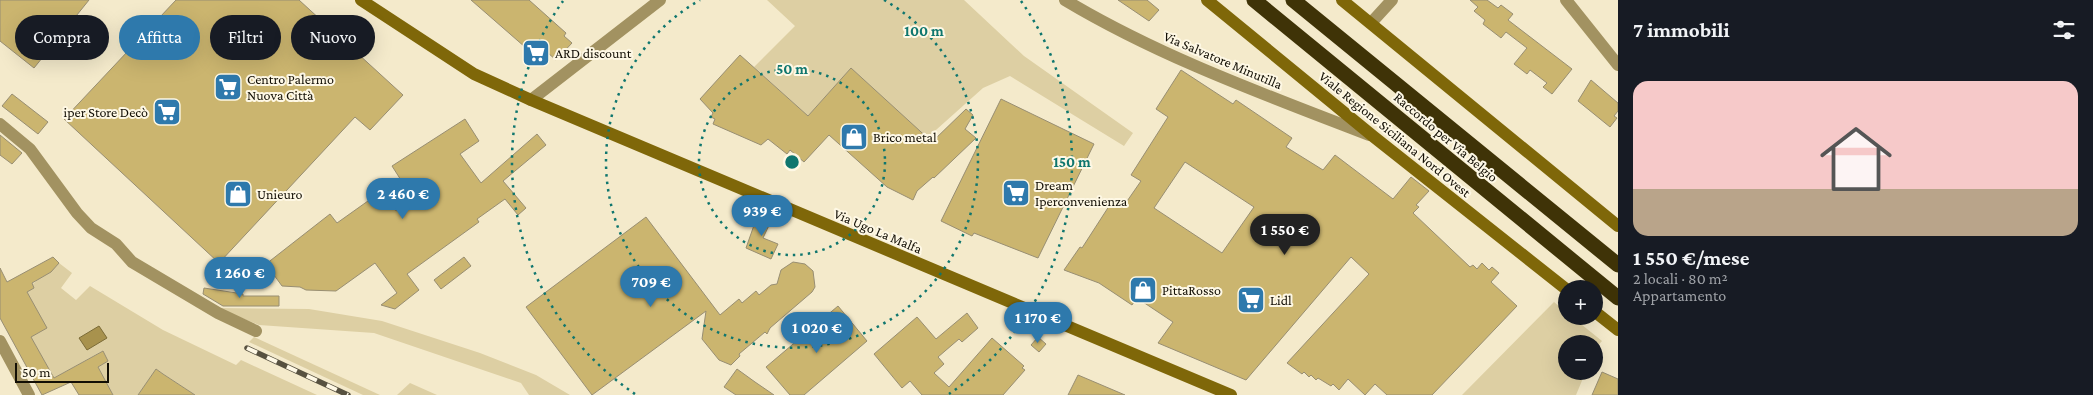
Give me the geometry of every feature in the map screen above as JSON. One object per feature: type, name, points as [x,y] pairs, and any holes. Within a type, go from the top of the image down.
[{"type":"highway","name":"Raccordo per Via Belgio","points":[[1254,0],[1618,298]]},
{"type":"highway","name":"Raccordo per Via Belgio","points":[[1293,0],[1618,265]]},
{"type":"street","name":"Via Ugo La Malfa","points":[[361,0],[474,74],[531,100],[1231,395]]},
{"type":"street","points":[[531,100],[660,0]]},
{"type":"street","name":"Via Salvatore Minutilla","points":[[1065,0],[1093,17],[1158,49],[1374,137]]},
{"type":"street","name":"Viale Regione Siciliana Nord Ovest","points":[[1207,0],[1374,137],[1558,283]]},
{"type":"street","points":[[1342,0],[1618,226]]},
{"type":"street","points":[[1371,23],[1392,0]]},
{"type":"street","points":[[1566,0],[1618,65]]},
{"type":"street","points":[[0,124],[30,148],[77,213],[91,228],[116,244],[132,262],[218,313],[256,331]]},
{"type":"street","points":[[1603,318],[1618,330]]},
{"type":"street","points":[[0,341],[29,395]]},
{"type":"shaded area","points":[[767,0],[964,0],[1024,56],[1133,133],[1124,146],[1010,76],[983,88],[927,138],[851,68],[808,116],[754,67],[795,26]]},
{"type":"shaded area","points":[[59,263],[72,273],[61,288],[76,300],[90,286],[163,330],[236,365],[241,360],[317,395],[195,395],[156,369],[138,395],[113,395],[98,367],[108,361],[102,351],[54,378],[31,337],[46,328],[27,292],[34,283]]},
{"type":"shaded area","points":[[1554,302],[1558,305],[1558,325],[1582,325],[1595,335],[1558,335],[1558,380],[1582,380],[1576,395],[1462,395]]},
{"type":"shaded area","points":[[217,308],[309,309],[382,321],[480,353],[536,375],[570,395],[529,395],[521,383],[374,333],[259,325]]},
{"type":"shaded area","points":[[99,326],[107,338],[87,350],[79,338]]},
{"type":"shaded area","points":[[254,337],[380,395],[363,395],[249,342]]},
{"type":"shaded area","points":[[410,383],[437,395],[397,395]]},
{"type":"building","points":[[0,0],[89,0],[77,15],[15,15],[15,53],[0,41]]},
{"type":"building","points":[[176,0],[299,0],[315,15],[291,15],[291,60],[365,60],[403,95],[370,130],[355,117],[219,263],[64,119],[120,60],[200,60],[200,15],[162,15]]},
{"type":"building","points":[[471,0],[529,0],[566,33],[564,36],[572,43],[556,60],[548,53],[541,61]]},
{"type":"building","points":[[1118,0],[1147,0],[1159,10],[1149,21]]},
{"type":"building","points":[[1470,0],[1487,0],[1498,8],[1501,5],[1513,14],[1508,20],[1572,69],[1552,94],[1543,87],[1547,83],[1530,70],[1527,74],[1514,64],[1527,48],[1506,32],[1501,38],[1483,24],[1485,20],[1474,11],[1478,7]]},
{"type":"building","points":[[740,55],[808,116],[851,68],[932,142],[966,109],[973,115],[965,129],[976,138],[934,178],[917,191],[913,200],[887,187],[829,135],[804,162],[790,150],[787,154],[768,139],[761,145],[713,124],[715,119],[711,117],[713,113],[700,99]]},
{"type":"building","points":[[24,60],[40,60],[34,68]]},
{"type":"building","points":[[1181,70],[1233,104],[1236,100],[1292,138],[1286,147],[1323,170],[1335,155],[1393,199],[1411,177],[1429,191],[1416,205],[1419,207],[1413,213],[1470,267],[1473,265],[1477,269],[1482,263],[1489,270],[1492,267],[1499,273],[1491,282],[1517,306],[1432,395],[1387,395],[1375,384],[1365,395],[1348,379],[1339,390],[1333,384],[1331,386],[1318,378],[1316,380],[1304,372],[1302,374],[1287,363],[1369,274],[1351,257],[1246,380],[1158,343],[1173,322],[1137,298],[1132,305],[1099,283],[1064,270],[1080,247],[1082,248],[1113,200],[1123,207],[1141,181],[1131,175],[1168,117],[1156,109]],"holes":[[[1185,162],[1254,207],[1222,253],[1154,208]]]},
{"type":"building","points":[[1591,80],[1618,103],[1618,111],[1614,116],[1617,118],[1610,127],[1578,101]]},
{"type":"building","points":[[12,94],[48,122],[38,134],[2,106]]},
{"type":"building","points":[[1001,99],[1094,144],[1038,258],[974,233],[972,236],[941,221]]},
{"type":"building","points":[[465,119],[479,141],[460,154],[481,183],[537,134],[546,145],[503,181],[526,208],[518,215],[505,199],[477,219],[479,222],[407,274],[419,290],[395,309],[381,305],[397,293],[375,263],[336,291],[306,290],[300,287],[282,286],[266,264],[330,214],[337,223],[382,191],[396,211],[413,199],[392,166]]},
{"type":"building","points":[[0,135],[22,153],[12,164],[0,155]]},
{"type":"building","points":[[759,211],[773,217],[763,238],[778,244],[771,259],[746,248]]},
{"type":"building","points":[[646,217],[720,315],[739,299],[742,303],[756,291],[759,295],[771,285],[777,284],[781,270],[793,262],[805,264],[813,271],[815,287],[812,292],[770,328],[767,334],[765,332],[739,354],[740,356],[731,365],[719,360],[702,339],[706,311],[592,395],[526,307]]},
{"type":"building","points":[[53,257],[59,263],[51,272],[32,283],[34,288],[27,292],[47,328],[31,337],[54,378],[103,351],[108,361],[98,367],[113,395],[79,395],[71,382],[42,395],[0,318],[0,268],[7,282]]},
{"type":"building","points":[[464,257],[471,266],[441,289],[434,280]]},
{"type":"building","points":[[204,288],[243,294],[243,296],[279,296],[279,306],[223,306],[203,294]]},
{"type":"building","points":[[838,306],[867,341],[804,395],[790,395],[766,367]]},
{"type":"building","points":[[967,313],[978,328],[962,342],[959,339],[938,357],[944,364],[934,373],[949,387],[992,338],[1024,366],[1022,368],[1025,370],[1003,395],[922,395],[910,381],[902,388],[874,354],[917,317],[936,339]]},
{"type":"building","points":[[1038,337],[1046,344],[1039,352],[1031,345]]},
{"type":"building","points":[[156,369],[163,374],[195,395],[138,395]]},
{"type":"building","points":[[737,369],[774,395],[736,395],[724,387]]},
{"type":"building","points":[[1603,372],[1618,379],[1618,395],[1592,395],[1599,380],[1603,380]]},
{"type":"building","points":[[1078,375],[1125,395],[1068,395]]},
{"type":"railway","points":[[247,348],[348,395]]},
{"type":"place","name":"ARD discount","points":[[536,53]]},
{"type":"place","name":"Centro Palermo Nuova Città","points":[[228,87]]},
{"type":"place","name":"iper Store Decò","points":[[167,112]]},
{"type":"place","name":"Brico metal","points":[[854,137]]},
{"type":"place","name":"Dream Iperconvenienza","points":[[1016,193]]},
{"type":"place","name":"Unieuro","points":[[238,194]]},
{"type":"place","name":"PittaRosso","points":[[1143,290]]},
{"type":"place","name":"Lidl","points":[[1251,300]]}]
